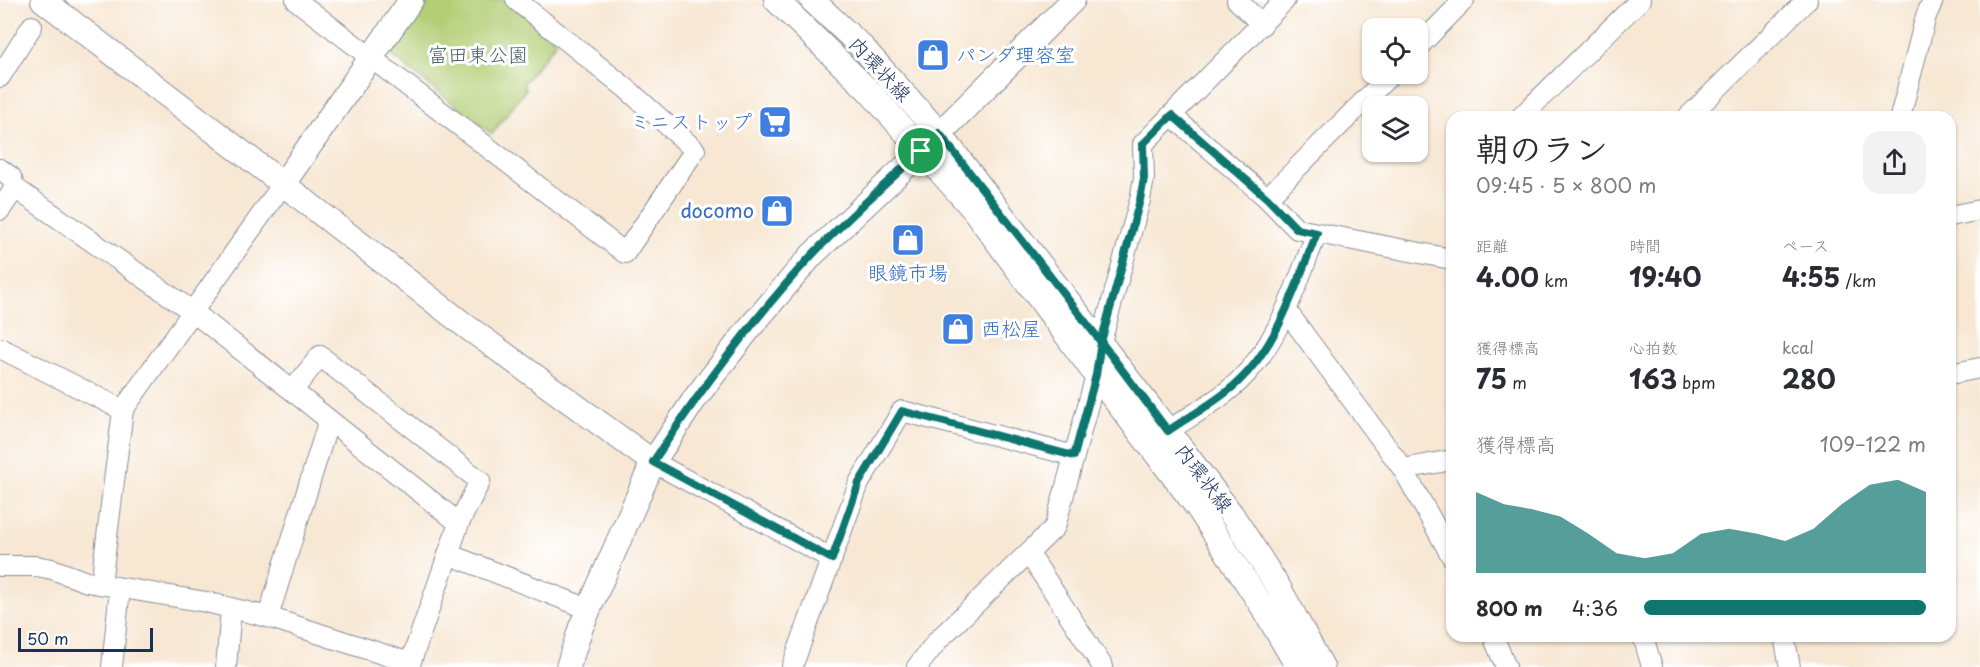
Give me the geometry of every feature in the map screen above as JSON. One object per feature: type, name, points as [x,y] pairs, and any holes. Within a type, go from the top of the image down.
[{"type":"street","points":[[296,0],[625,253],[695,150],[627,89],[516,0]]},
{"type":"street","points":[[111,667],[111,586],[123,410],[411,0]]},
{"type":"street","points":[[776,0],[870,92],[974,210],[1198,508],[1264,609],[1298,667]]},
{"type":"street","name":"内環状線","points":[[812,0],[862,47],[939,133],[1101,342],[1232,515],[1279,588],[1322,667]]},
{"type":"street","points":[[568,667],[589,609],[653,462],[696,397],[752,325],[812,255],[1073,0]]},
{"type":"street","points":[[1237,0],[1262,25]]},
{"type":"street","points":[[917,667],[938,640],[1055,527],[1096,375],[1101,342],[1140,200],[1144,178],[1143,144],[1285,0]]},
{"type":"street","points":[[1428,37],[1464,0]]},
{"type":"street","points":[[1527,111],[1640,0]]},
{"type":"street","points":[[1694,111],[1807,0]]},
{"type":"street","points":[[1902,111],[1926,16],[1933,0]]},
{"type":"street","points":[[45,1],[467,327],[653,462],[832,559]]},
{"type":"street","points":[[0,76],[32,26]]},
{"type":"street","points":[[1267,198],[1381,84]]},
{"type":"street","points":[[1172,115],[1267,198],[1297,229],[1446,257]]},
{"type":"street","points":[[0,169],[10,177],[15,188],[192,311],[459,524]]},
{"type":"street","points":[[0,210],[15,188]]},
{"type":"street","points":[[1956,215],[1980,210]]},
{"type":"street","points":[[1168,431],[1238,382],[1249,370],[1265,348],[1286,310],[1317,233]]},
{"type":"street","points":[[1286,310],[1403,469],[1446,546]]},
{"type":"street","points":[[0,348],[123,410]]},
{"type":"street","points":[[0,566],[36,566],[111,586],[188,597],[267,617],[409,665],[459,524],[480,481],[320,356],[292,390]]},
{"type":"street","points":[[1956,373],[1980,368]]},
{"type":"street","points":[[792,667],[859,483],[902,411],[1074,456]]},
{"type":"street","points":[[267,617],[329,420]]},
{"type":"street","points":[[1403,469],[1446,461]]},
{"type":"street","points":[[448,554],[589,609]]},
{"type":"street","points":[[1029,554],[1103,667]]},
{"type":"street","points":[[226,667],[231,609]]},
{"type":"street","points":[[1496,642],[1506,667]]},
{"type":"street","points":[[1644,642],[1652,667]]},
{"type":"street","points":[[1785,642],[1790,667]]},
{"type":"green space","name":"富田東公園","points":[[430,0],[506,0],[557,41],[523,84],[526,89],[492,134],[390,54]]},
{"type":"place","name":"パンダ理容室","points":[[933,55]]},
{"type":"place","name":"ミニストップ","points":[[775,122]]},
{"type":"place","name":"docomo","points":[[777,211]]},
{"type":"place","name":"眼鏡市場","points":[[908,240]]},
{"type":"place","name":"西松屋","points":[[958,329]]},
{"type":"route","points":[[921,151],[812,255],[752,325],[696,397],[653,462],[832,559],[859,483],[902,411],[1074,456],[1096,375],[1101,342],[1168,431],[1228,390],[1249,370],[1265,348],[1286,310],[1317,233],[1297,229],[1267,198],[1172,115],[1143,144],[1144,178],[1140,200],[1101,342],[939,133],[921,151]]}]
